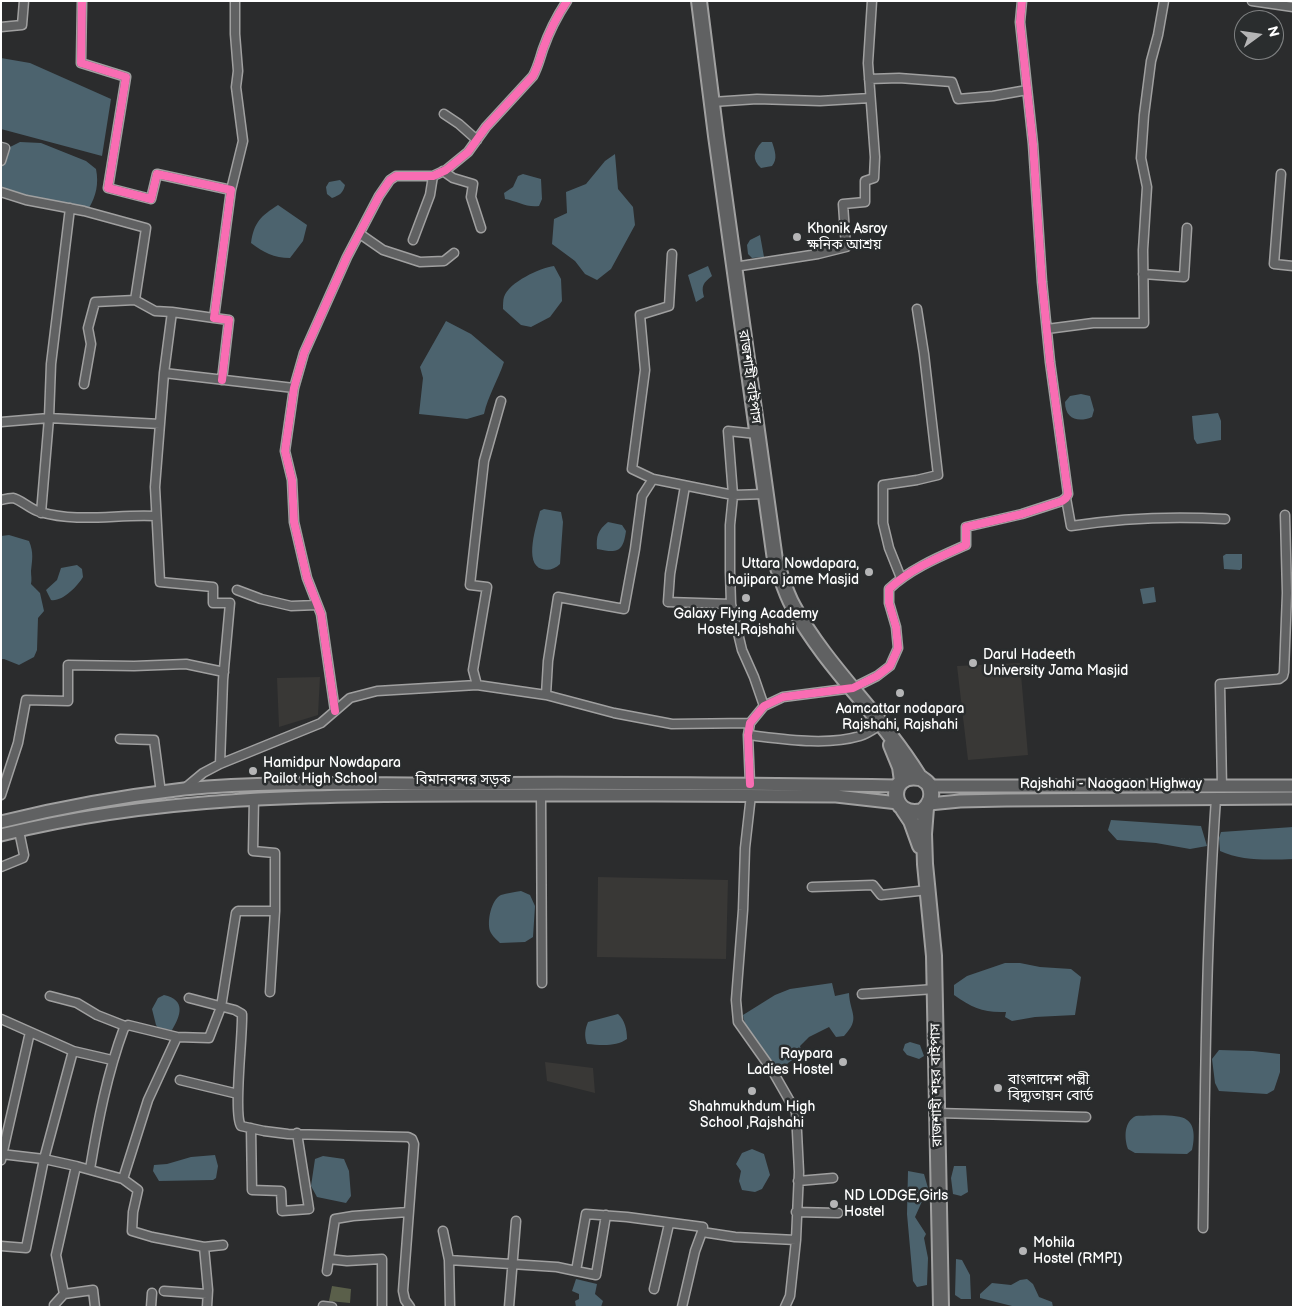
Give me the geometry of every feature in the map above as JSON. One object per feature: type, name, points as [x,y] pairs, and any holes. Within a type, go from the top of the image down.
[{"type":"highway","name":"রাজশাহী বাইপাস","points":[[699,1],[775,560],[792,605],[821,648],[880,724]]},
{"type":"highway","points":[[880,724],[900,748],[932,795],[927,806],[924,834],[925,864]]},
{"type":"highway","points":[[880,724],[896,756],[900,784],[896,795],[900,806],[914,826],[925,864]]},
{"type":"highway","points":[[900,784],[913,777],[924,782]]},
{"type":"highway","points":[[900,806],[909,812],[916,813],[927,806]]},
{"type":"highway","name":"রাজশাহী শহর বাইপাস","points":[[925,864],[934,956],[940,1307]]},
{"type":"main road","name":"Rajshahi - Naogaon Highway","points":[[924,782],[1222,787],[1293,786]]},
{"type":"main road","name":"বিমানবন্দর সড়ক","points":[[1,822],[93,803],[183,790],[283,784],[750,789],[836,796],[900,806]]},
{"type":"main road","name":"বিমানবন্দর সড়ক","points":[[1,835],[163,806],[254,798],[541,795],[900,784]]},
{"type":"main road","name":"Rajshahi - Naogaon Highway","points":[[927,806],[960,801],[997,800],[1293,798]]},
{"type":"street","points":[[1,27],[22,25],[24,1]]},
{"type":"street","points":[[82,1],[81,63],[126,77],[108,188],[151,199],[157,174],[231,190]]},
{"type":"street","points":[[214,318],[231,190],[243,141],[236,87],[238,71],[235,34],[236,1]]},
{"type":"street","points":[[335,711],[321,614],[307,578],[294,522],[292,480],[285,451],[294,388],[304,353],[347,257],[379,196],[390,180],[402,176],[433,176],[443,171],[468,152],[486,127],[533,76],[538,68],[554,22],[567,1]]},
{"type":"street","points":[[734,267],[818,254],[846,247],[843,204],[865,202],[865,181],[874,178],[875,157],[868,62],[872,1]]},
{"type":"street","points":[[1022,1],[1020,22],[1033,144],[1042,282],[1068,494],[1066,498],[1071,526],[1102,521],[1196,517],[1226,519]]},
{"type":"street","points":[[1047,329],[1093,323],[1144,323],[1143,274],[1147,187],[1140,158],[1151,61],[1164,1]]},
{"type":"street","points":[[1252,1],[1293,7]]},
{"type":"street","points":[[869,79],[899,78],[952,82],[958,99],[993,96],[1027,90]]},
{"type":"street","points":[[712,102],[757,99],[820,102],[870,98]]},
{"type":"street","points":[[444,114],[477,140]]},
{"type":"street","points":[[1,147],[5,148],[1,161]]},
{"type":"street","points":[[443,171],[453,178],[473,184],[471,197],[481,228]]},
{"type":"street","points":[[1281,174],[1274,264],[1293,266]]},
{"type":"street","points":[[413,240],[430,195],[433,176]]},
{"type":"street","points":[[1,192],[26,200],[70,208],[146,228],[135,300]]},
{"type":"street","points":[[41,512],[49,418],[51,364],[70,208]]},
{"type":"street","points":[[1143,274],[1184,277],[1187,228]]},
{"type":"street","points":[[360,234],[383,250],[420,262],[444,261],[454,253]]},
{"type":"street","points":[[672,254],[669,306],[640,314],[645,370],[632,469],[653,479],[733,495],[766,494]]},
{"type":"street","points":[[84,384],[91,344],[88,328],[95,302],[135,300],[155,311],[229,320],[222,380]]},
{"type":"street","points":[[901,578],[889,548],[883,523],[883,485],[938,475],[917,309]]},
{"type":"street","points":[[172,312],[164,373],[156,477],[155,516],[160,582],[213,587],[213,603],[230,603],[224,672],[220,764]]},
{"type":"street","points":[[164,373],[294,388]]},
{"type":"street","points":[[477,685],[473,670],[487,587],[470,585],[484,461],[501,401]]},
{"type":"street","points":[[1,422],[49,418],[160,424]]},
{"type":"street","points":[[757,434],[728,431],[733,495],[730,543],[731,604],[742,650],[764,706]]},
{"type":"street","points":[[546,695],[548,661],[558,597],[624,609],[642,496],[653,479]]},
{"type":"street","points":[[685,486],[670,574],[668,602],[731,604]]},
{"type":"street","points":[[1,500],[14,498],[31,509],[41,512],[90,518],[138,515],[155,516]]},
{"type":"street","points":[[785,1307],[790,1296],[796,1240],[798,1181],[796,1112],[772,1070],[738,1022],[736,1000],[750,789],[748,735],[750,723],[764,706],[783,696],[853,688],[877,676],[890,666],[898,648],[896,627],[889,603],[889,589],[901,578],[966,545],[966,527],[1022,514],[1066,498]]},
{"type":"street","points":[[1222,787],[1220,684],[1279,679],[1283,676],[1284,672],[1285,515]]},
{"type":"street","points":[[237,590],[261,599],[291,606],[317,605]]},
{"type":"street","points":[[1,794],[18,743],[26,700],[68,701],[68,665],[134,666],[186,664],[224,672]]},
{"type":"street","points":[[183,790],[203,773],[220,764],[321,723],[350,698],[377,691],[477,685],[546,695],[614,713],[672,724],[750,723]]},
{"type":"street","points":[[748,735],[793,740],[842,740],[862,736],[880,724]]},
{"type":"street","points":[[120,739],[154,740],[161,793]]},
{"type":"street","points":[[541,795],[542,983]]},
{"type":"street","points":[[254,798],[253,851],[275,853],[270,992]]},
{"type":"street","points":[[1203,1228],[1205,1042],[1212,852],[1216,798]]},
{"type":"street","points":[[1,867],[22,858],[24,855],[19,831]]},
{"type":"street","points":[[812,887],[873,885],[881,895],[928,890]]},
{"type":"street","points":[[50,996],[77,1004],[97,1015],[125,1026],[128,1025],[177,1037],[209,1038],[222,1007],[236,913],[238,910],[274,911]]},
{"type":"street","points":[[862,994],[935,989]]},
{"type":"street","points":[[189,998],[240,1011],[242,1014],[238,1094],[239,1124],[264,1131],[410,1137],[414,1144],[403,1291],[407,1305]]},
{"type":"street","points":[[1,1019],[74,1050],[112,1060]]},
{"type":"street","points":[[90,1169],[97,1125],[112,1060],[125,1026]]},
{"type":"street","points":[[30,1032],[2,1156],[44,1159],[90,1169],[123,1179],[138,1190],[133,1212],[132,1231],[152,1237],[204,1247],[223,1246]]},
{"type":"street","points":[[123,1179],[148,1100],[177,1037]]},
{"type":"street","points":[[1,1246],[26,1248],[44,1159],[74,1050]]},
{"type":"street","points":[[180,1080],[238,1094]]},
{"type":"street","points":[[937,1113],[1086,1117]]},
{"type":"street","points":[[251,1128],[252,1190],[281,1191],[282,1211],[309,1209],[297,1133]]},
{"type":"street","points":[[64,1294],[56,1255],[76,1166]]},
{"type":"street","points":[[798,1181],[833,1178]]},
{"type":"street","points":[[327,1271],[334,1219],[408,1212]]},
{"type":"street","points":[[796,1212],[838,1213]]},
{"type":"street","points":[[576,1271],[586,1214],[627,1217],[703,1228],[682,1307]]},
{"type":"street","points":[[449,1260],[557,1267],[596,1275],[606,1215]]},
{"type":"street","points":[[509,1307],[516,1221]]},
{"type":"street","points":[[654,1289],[669,1224]]},
{"type":"street","points":[[443,1231],[449,1260],[450,1307]]},
{"type":"street","points":[[702,1232],[735,1237],[796,1240]]},
{"type":"street","points":[[204,1247],[207,1307]]},
{"type":"street","points":[[329,1259],[347,1261],[382,1259],[382,1307]]},
{"type":"street","points":[[54,1305],[64,1294],[93,1290],[96,1307]]},
{"type":"street","points":[[164,1291],[207,1294]]},
{"type":"street","points":[[151,1307],[152,1294]]},
{"type":"street","points":[[323,1306],[332,1307]]},
{"type":"shaded area","points":[[1020,663],[1028,755],[968,760],[957,666]]},
{"type":"shaded area","points":[[320,677],[318,715],[279,727],[277,678]]},
{"type":"shaded area","points":[[598,877],[728,880],[726,959],[597,957]]},
{"type":"shaded area","points":[[545,1062],[593,1068],[595,1093],[547,1081]]},
{"type":"green space","points":[[332,1286],[351,1289],[350,1303],[329,1301]]},
{"type":"water","points":[[1,58],[30,63],[111,99],[102,156],[1,129]]},
{"type":"water","points":[[20,142],[41,143],[86,161],[96,169],[96,190],[89,208],[72,207],[9,192],[1,187],[1,166],[10,147]]},
{"type":"water","points":[[762,142],[772,142],[775,158],[772,166],[761,168],[756,162],[755,152]]},
{"type":"water","points":[[615,154],[618,189],[633,207],[635,225],[611,269],[597,280],[585,274],[575,261],[552,244],[554,219],[567,213],[566,192],[586,184],[605,161]]},
{"type":"water","points":[[523,174],[541,179],[542,199],[539,206],[526,205],[505,199],[504,193],[513,187],[518,176]]},
{"type":"water","points":[[340,180],[345,185],[343,190],[339,195],[332,198],[327,194],[326,187],[329,182]]},
{"type":"water","points":[[278,205],[307,225],[303,241],[290,258],[269,254],[251,243],[259,220]]},
{"type":"water","points":[[760,235],[764,257],[752,258],[748,254],[747,245],[750,240]]},
{"type":"water","points":[[554,266],[561,279],[562,301],[550,317],[531,327],[521,325],[503,309],[507,291],[518,281]]},
{"type":"water","points":[[708,266],[712,276],[704,285],[704,297],[696,302],[688,275]]},
{"type":"water","points":[[446,321],[471,334],[504,362],[484,414],[467,419],[419,414],[423,378],[420,367]]},
{"type":"water","points":[[1081,394],[1090,396],[1094,410],[1092,417],[1082,420],[1070,416],[1065,402],[1070,396]]},
{"type":"water","points":[[1218,413],[1221,421],[1221,440],[1197,444],[1194,439],[1192,416]]},
{"type":"water","points":[[544,509],[561,512],[563,522],[560,564],[547,570],[536,566],[532,552],[540,511]]},
{"type":"water","points":[[608,522],[622,525],[626,531],[623,544],[618,550],[597,549],[598,534]]},
{"type":"water","points":[[9,535],[29,541],[31,545],[31,584],[40,593],[44,611],[38,618],[37,650],[34,657],[19,665],[1,659],[1,536]]},
{"type":"water","points":[[1226,554],[1242,554],[1242,568],[1240,570],[1224,569],[1223,556]]},
{"type":"water","points":[[77,565],[82,569],[83,577],[73,589],[60,599],[51,600],[46,590],[57,580],[61,568]]},
{"type":"water","points":[[1154,587],[1156,602],[1143,604],[1140,589]]},
{"type":"water","points":[[1111,820],[1201,826],[1207,846],[1190,849],[1156,843],[1117,840],[1108,830]]},
{"type":"water","points":[[1293,827],[1293,859],[1265,860],[1246,858],[1220,851],[1219,838],[1221,832]]},
{"type":"water","points":[[521,891],[530,895],[535,906],[533,937],[525,942],[500,943],[493,936],[489,927],[492,906],[501,895]]},
{"type":"water","points":[[1005,963],[1071,969],[1081,977],[1075,1015],[1035,1017],[1012,1021],[1005,1017],[1006,1012],[991,1012],[978,1009],[954,995],[954,985],[967,976]]},
{"type":"water","points":[[832,983],[835,996],[849,993],[853,1016],[852,1025],[844,1036],[836,1037],[829,1027],[809,1037],[800,1046],[802,1053],[788,1063],[781,1072],[752,1037],[743,1015],[775,995],[790,989]]},
{"type":"water","points":[[164,995],[176,1000],[179,1004],[178,1019],[172,1030],[159,1029],[156,1025],[152,1009],[158,998]]},
{"type":"water","points":[[618,1014],[625,1025],[627,1039],[613,1044],[587,1044],[585,1033],[588,1022]]},
{"type":"water","points":[[910,1042],[920,1045],[924,1056],[919,1059],[907,1055],[903,1050],[905,1044]]},
{"type":"water","points":[[1219,1050],[1280,1054],[1280,1072],[1274,1090],[1267,1094],[1219,1091],[1215,1083],[1212,1059]]},
{"type":"water","points":[[1136,1116],[1177,1116],[1187,1120],[1193,1130],[1192,1150],[1187,1154],[1135,1153],[1128,1149],[1126,1130],[1129,1122]]},
{"type":"water","points":[[752,1149],[764,1154],[770,1175],[762,1189],[755,1192],[742,1190],[739,1181],[741,1171],[736,1164],[742,1153]]},
{"type":"water","points":[[215,1155],[218,1166],[216,1178],[213,1180],[159,1181],[153,1171],[154,1165],[167,1164],[191,1157]]},
{"type":"water","points":[[323,1156],[344,1159],[349,1171],[351,1196],[346,1203],[317,1197],[311,1186],[315,1159]]},
{"type":"water","points":[[954,1166],[966,1166],[968,1192],[961,1196],[953,1194],[951,1178]]},
{"type":"water","points":[[908,1171],[924,1174],[928,1188],[915,1217],[926,1234],[924,1238],[928,1258],[927,1285],[917,1287],[913,1281],[907,1214]]},
{"type":"water","points":[[956,1259],[962,1260],[970,1275],[971,1299],[961,1299],[955,1295]]},
{"type":"water","points":[[576,1279],[597,1284],[595,1294],[603,1301],[601,1307],[576,1307],[575,1301],[579,1299],[579,1294],[572,1291]]},
{"type":"water","points":[[1027,1279],[1033,1284],[1039,1297],[1052,1302],[1053,1307],[1016,1307],[980,1298],[980,1294],[992,1283],[1011,1285],[1020,1280]]},
{"type":"cycle path","points":[[82,1],[81,63],[126,77],[108,188],[151,199],[157,174],[231,190],[214,318],[229,320],[222,380]]},
{"type":"cycle path","points":[[335,711],[321,614],[307,578],[294,522],[292,480],[285,451],[294,388],[304,353],[347,257],[379,196],[390,180],[396,176],[433,176],[446,170],[468,152],[486,127],[533,76],[551,30],[567,1]]},
{"type":"cycle path","points":[[750,784],[748,735],[750,723],[764,706],[783,697],[853,688],[877,676],[890,666],[898,648],[896,627],[889,603],[889,589],[915,569],[966,545],[966,527],[1022,514],[1062,501],[1068,494],[1050,362],[1042,282],[1033,144],[1020,22],[1022,1]]},
{"type":"place","name":"Khonik Asroy ক্ষনিক আশ্রয়","points":[[797,237]]},
{"type":"place","name":"Uttara Nowdapara, hajipara jame Masjid","points":[[869,572]]},
{"type":"place","name":"Galaxy Flying Academy Hostel,Rajshahi","points":[[746,598]]},
{"type":"place","name":"Darul Hadeeth University Jama Masjid","points":[[973,663]]},
{"type":"place","name":"Aamcattar nodapara Rajshahi, Rajshahi","points":[[900,693]]},
{"type":"place","name":"Hamidpur Nowdapara Pailot High School","points":[[253,771]]},
{"type":"place","name":"Raypara Ladies Hostel","points":[[843,1062]]},
{"type":"place","name":"বাংলাদেশ পল্লী বিদ্যুতায়ন বোর্ড","points":[[998,1088]]},
{"type":"place","name":"Shahmukhdum High School ,Rajshahi","points":[[752,1091]]},
{"type":"place","name":"ND LODGE,Girls Hostel","points":[[834,1204]]},
{"type":"place","name":"Mohila Hostel (RMPI)","points":[[1023,1251]]}]
